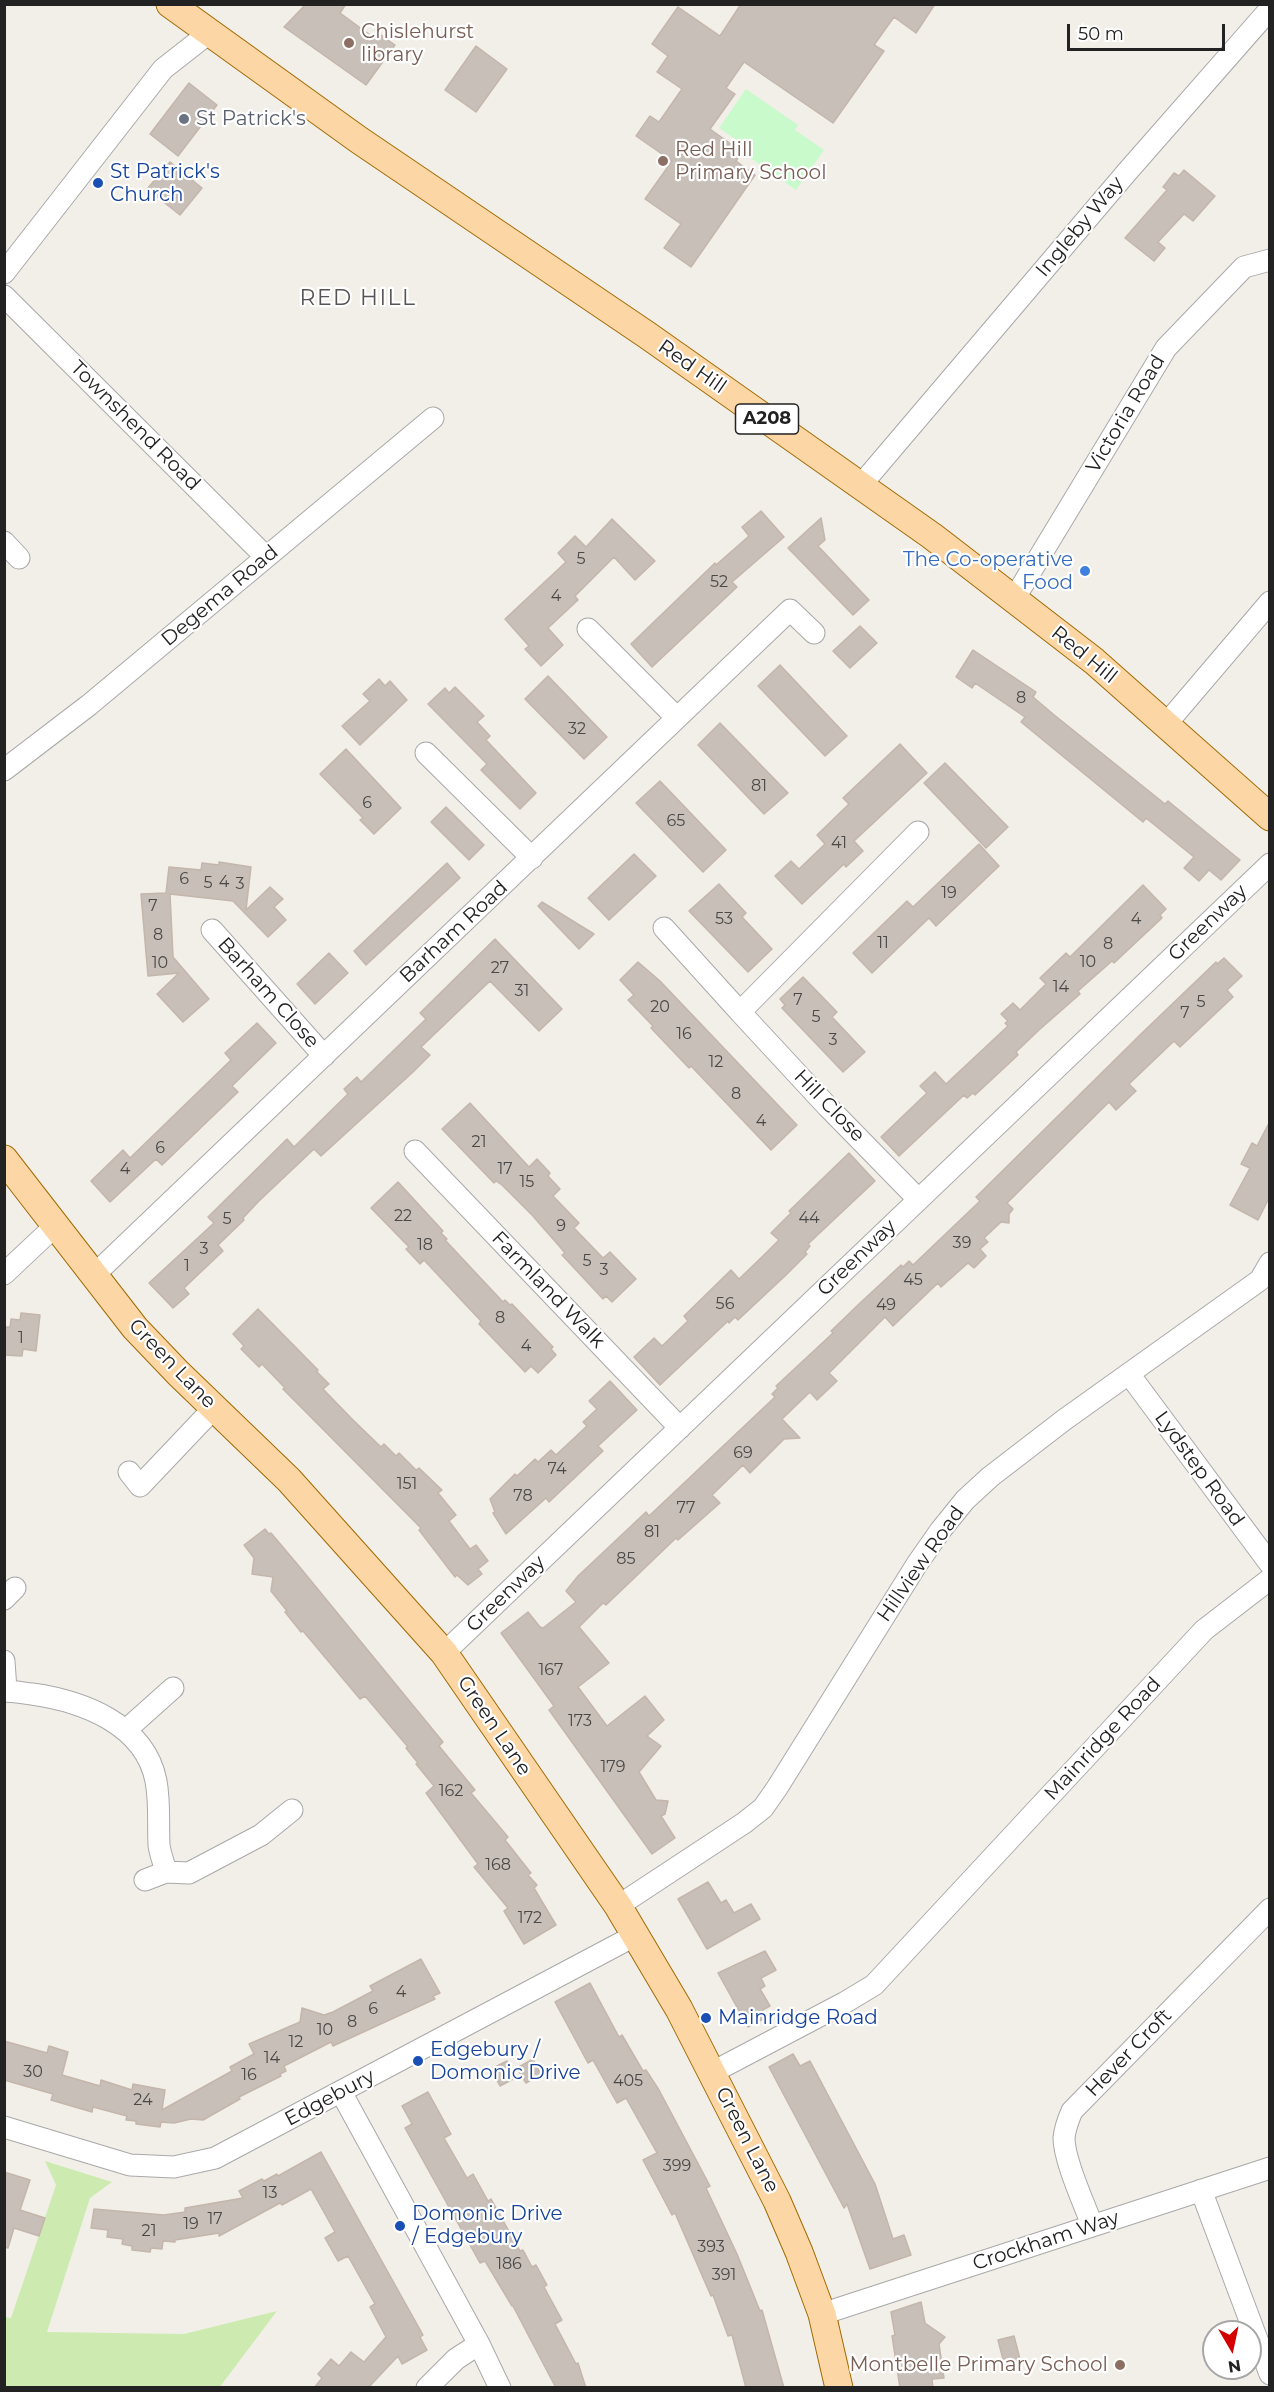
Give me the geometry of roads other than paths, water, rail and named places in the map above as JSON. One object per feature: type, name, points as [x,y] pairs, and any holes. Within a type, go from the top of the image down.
[{"type":"main road","name":"A208","points":[[170,4],[209,33]]},
{"type":"main road","name":"Red Hill","points":[[209,33],[240,52],[359,140],[647,335],[861,485],[1094,661],[1167,723],[1269,817]]},
{"type":"main road","name":"Green Lane","points":[[4,1159],[135,1328],[214,1408],[290,1480],[444,1653],[618,1906],[713,2072],[777,2201],[800,2252],[822,2314],[839,2388]]},
{"type":"street","name":"Ingleby Way","points":[[861,485],[1269,9]]},
{"type":"street","points":[[4,273],[164,69],[209,33]]},
{"type":"street","name":"Victoria Road","points":[[1014,599],[1166,348],[1244,267],[1269,260]]},
{"type":"street","name":"Townshend Road","points":[[4,296],[266,557]]},
{"type":"street","name":"Degema Road","points":[[4,770],[89,705],[433,418]]},
{"type":"street","points":[[1167,723],[1269,602]]},
{"type":"street","name":"Barham Road","points":[[93,1276],[790,610],[814,633]]},
{"type":"street","points":[[588,629],[676,717]]},
{"type":"street","points":[[426,753],[532,858]]},
{"type":"street","points":[[740,1012],[918,832]]},
{"type":"street","name":"Greenway","points":[[444,1653],[1269,864]]},
{"type":"street","name":"Hill Close","points":[[664,928],[827,1106],[918,1199]]},
{"type":"street","name":"Barham Close","points":[[212,930],[324,1056]]},
{"type":"street","name":"Farmland Walk","points":[[415,1151],[680,1428]]},
{"type":"street","points":[[4,1274],[55,1226]]},
{"type":"street","name":"Hillview Road","points":[[618,1906],[763,1808],[940,1531],[965,1500],[990,1477],[1260,1280],[1269,1263]]},
{"type":"street","name":"Lydstep Road","points":[[1129,1374],[1269,1564]]},
{"type":"street","points":[[139,1485],[214,1408]]},
{"type":"street","name":"Mainridge Road","points":[[713,2072],[874,1985],[1204,1630],[1269,1579]]},
{"type":"street","points":[[4,1660],[5,1691],[58,1697],[92,1709],[126,1730],[143,1751],[155,1778],[160,1815],[159,1847],[166,1872]]},
{"type":"street","points":[[126,1730],[173,1688]]},
{"type":"street","points":[[145,1880],[166,1872],[189,1873],[261,1835],[292,1810]]},
{"type":"street","name":"Hever Croft","points":[[1092,2225],[1066,2152],[1064,2140],[1066,2125],[1072,2111],[1269,1909]]},
{"type":"street","name":"Edgebury","points":[[4,2127],[130,2165],[174,2168],[215,2158],[636,1935]]},
{"type":"street","points":[[341,2092],[479,2344],[500,2388]]},
{"type":"street","name":"Crockham Way","points":[[822,2314],[1269,2168]]},
{"type":"street","points":[[1201,2190],[1269,2374]]},
{"type":"street","points":[[427,2388],[456,2359],[479,2344]]},
{"type":"place","name":"Chislehurst library","points":[[349,43]]},
{"type":"place","name":"St Patrick's","points":[[184,119]]},
{"type":"place","name":"Red Hill Primary School","points":[[663,161]]},
{"type":"place","name":"St Patrick's Church","points":[[98,183]]},
{"type":"place","name":"The Co-operative Food","points":[[1085,571]]},
{"type":"place","name":"Mainridge Road","points":[[706,2018]]},
{"type":"place","name":"Edgebury / Domonic Drive","points":[[418,2061]]},
{"type":"place","name":"Domonic Drive / Edgebury","points":[[400,2226]]},
{"type":"place","name":"Montbelle Primary School","points":[[1120,2365]]},
{"type":"district","name":"RED HILL","points":[[358,299]]}]
